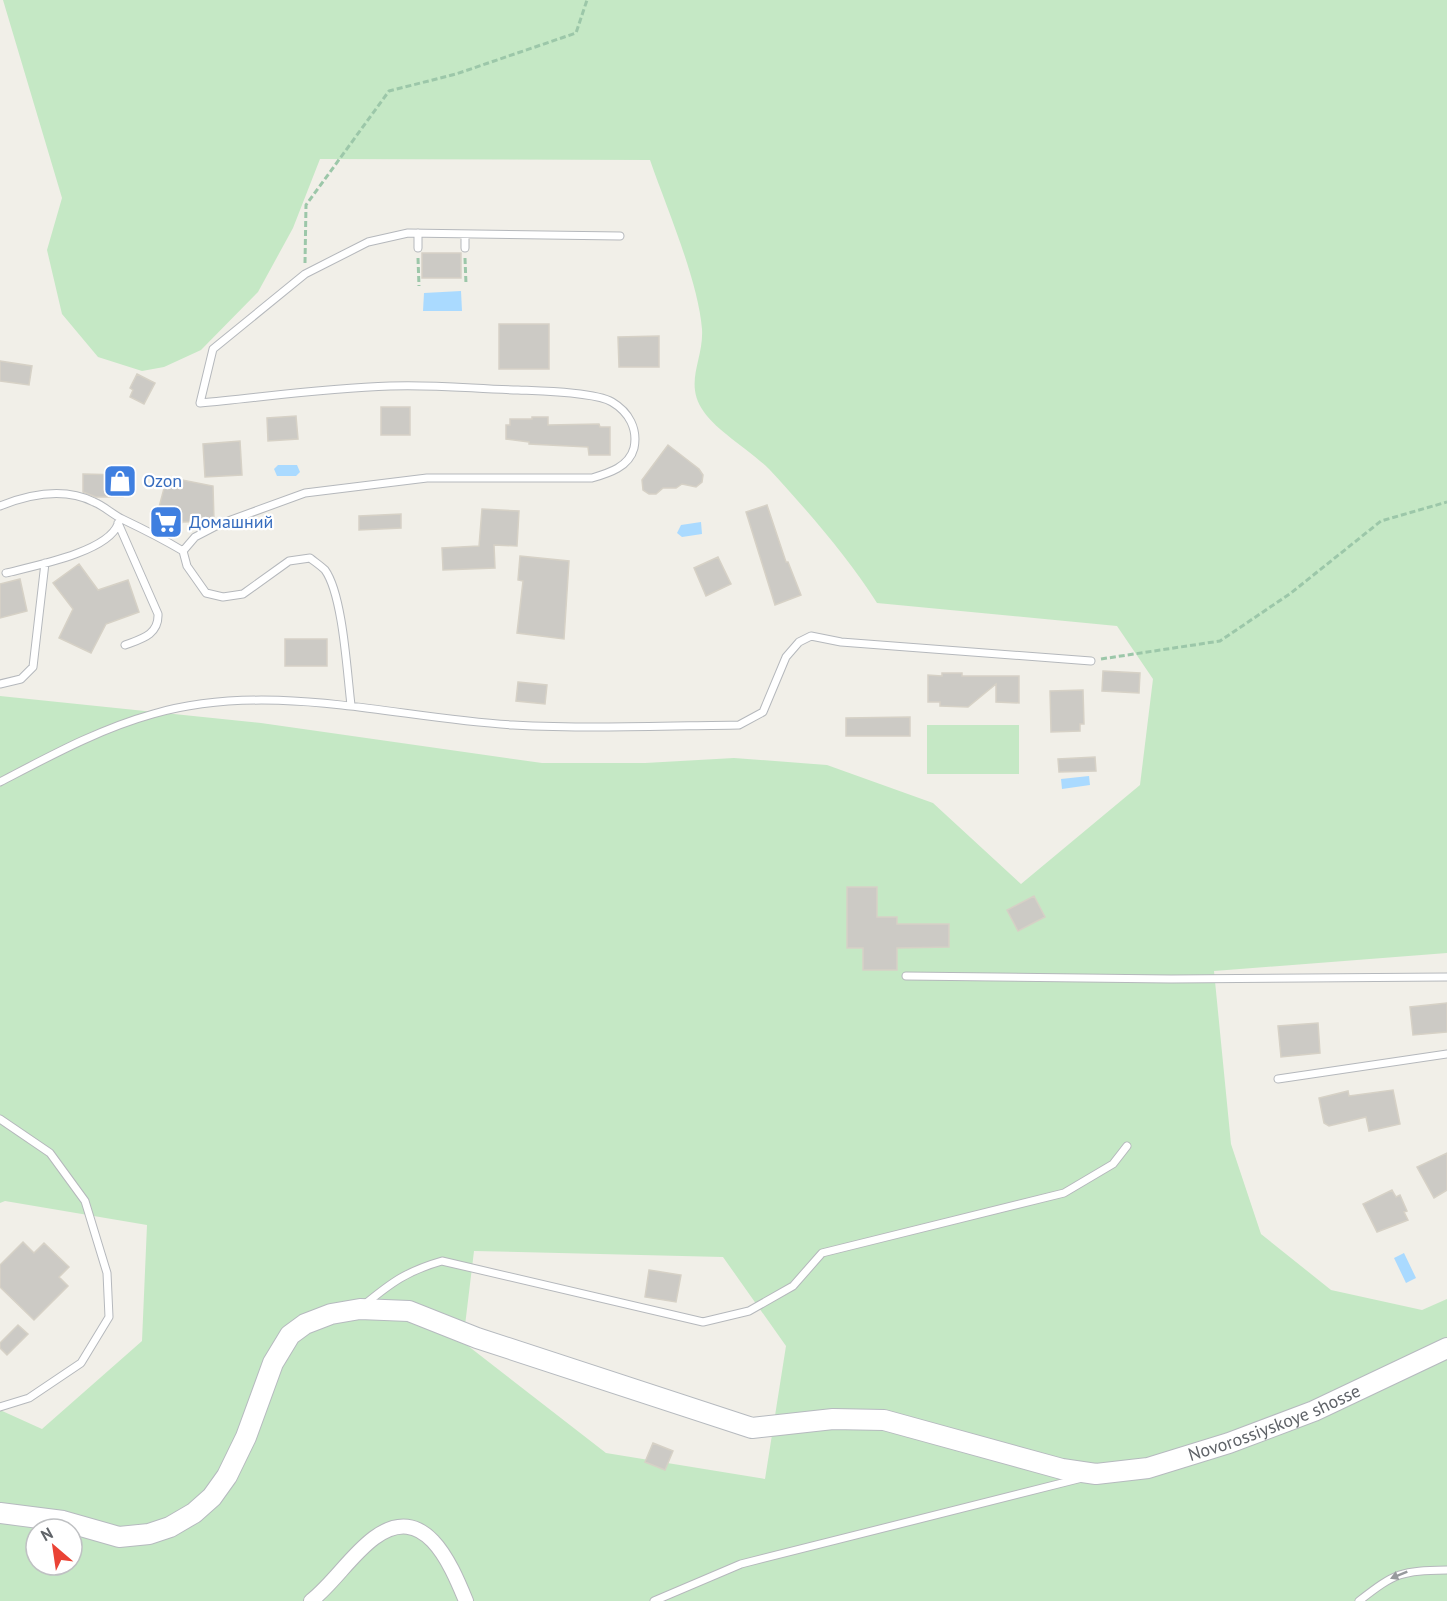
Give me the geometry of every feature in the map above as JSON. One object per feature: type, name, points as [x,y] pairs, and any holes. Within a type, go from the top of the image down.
[{"type":"street","name":"Novorossiyskoye shosse","points":[[0,1513],[63,1521],[119,1537],[149,1534],[170,1527],[194,1513],[212,1497],[227,1476],[246,1437],[273,1363],[290,1335],[305,1324],[331,1314],[360,1309],[409,1311],[477,1338],[752,1428],[833,1419],[884,1420],[1062,1469],[1096,1474],[1148,1468],[1229,1443],[1314,1411],[1447,1348]]},
{"type":"street","points":[[311,1601],[326,1589],[373,1539],[391,1529],[412,1526],[426,1533],[440,1550],[466,1601]]},
{"type":"lane","points":[[418,233],[418,248]]},
{"type":"lane","points":[[183,551],[195,537],[220,524],[305,493],[427,478],[592,478],[626,464],[633,452],[636,437],[633,423],[623,410],[610,401],[549,391],[391,386],[200,403],[213,349],[304,274],[368,242],[418,233],[620,236]]},
{"type":"lane","points":[[465,234],[465,248]]},
{"type":"lane","points":[[0,506],[46,493],[72,494],[94,501],[120,521],[141,526],[183,551],[187,566],[206,593],[223,597],[243,594],[290,561],[310,558],[325,570],[334,595],[342,631],[351,705]]},
{"type":"lane","points":[[6,573],[45,563],[102,543],[116,530],[120,521]]},
{"type":"lane","points":[[120,521],[158,614],[158,621],[152,633],[125,645]]},
{"type":"lane","points":[[0,684],[21,679],[33,667],[45,563]]},
{"type":"lane","points":[[0,782],[86,737],[154,713],[234,701],[351,705],[512,725],[740,725],[763,711],[786,657],[799,642],[812,636],[853,643],[1090,661]]},
{"type":"lane","points":[[906,976],[1205,980],[1447,977]]},
{"type":"lane","points":[[1278,1079],[1447,1054]]},
{"type":"lane","points":[[0,1119],[50,1153],[85,1201],[107,1273],[109,1317],[81,1363],[29,1398],[0,1407]]},
{"type":"lane","points":[[360,1309],[398,1277],[442,1261],[703,1322],[749,1311],[793,1286],[822,1253],[1064,1193],[1113,1164],[1127,1146]]},
{"type":"lane","points":[[654,1601],[741,1563],[1096,1474]]},
{"type":"lane","points":[[1359,1601],[1389,1578],[1408,1571],[1447,1570]]},
{"type":"path","points":[[304,274],[306,205],[389,91],[456,74],[576,33],[587,0]]},
{"type":"path","points":[[418,248],[419,286]]},
{"type":"path","points":[[465,248],[466,284]]},
{"type":"path","points":[[1090,661],[1220,641],[1291,592],[1381,521],[1447,502]]},
{"type":"green space","points":[[3,0],[1447,0],[1447,953],[1214,971],[1231,1144],[1261,1234],[1331,1290],[1422,1310],[1447,1299],[1447,1601],[0,1601],[0,1410],[42,1429],[142,1341],[147,1225],[5,1201],[0,1203],[0,696],[261,723],[542,763],[645,763],[734,758],[827,765],[933,803],[1021,884],[1140,785],[1153,679],[1117,626],[877,603],[840,551],[797,500],[769,469],[710,419],[698,401],[695,381],[702,329],[695,289],[650,160],[320,159],[293,228],[258,292],[201,350],[164,367],[142,371],[98,357],[62,314],[47,250],[62,198]],"holes":[[[474,1251],[723,1257],[786,1346],[765,1479],[606,1453],[463,1342]]]},
{"type":"green space","points":[[927,725],[1019,725],[1019,774],[927,774]]},
{"type":"water","points":[[461,291],[462,311],[423,311],[424,293]]},
{"type":"water","points":[[278,465],[297,465],[300,472],[296,476],[277,476],[274,469]]},
{"type":"water","points":[[701,522],[702,534],[682,537],[677,533],[681,525]]},
{"type":"water","points":[[1089,776],[1090,785],[1062,789],[1061,779]]},
{"type":"water","points":[[1404,1253],[1416,1278],[1406,1283],[1394,1258]]},
{"type":"building","points":[[422,253],[461,253],[461,278],[422,278]]},
{"type":"building","points":[[499,324],[549,324],[549,369],[499,369]]},
{"type":"building","points":[[659,336],[659,367],[619,367],[618,337]]},
{"type":"building","points":[[0,361],[32,366],[29,385],[0,381]]},
{"type":"building","points":[[137,374],[155,383],[144,404],[130,397],[133,390],[130,388]]},
{"type":"building","points":[[381,407],[410,407],[410,435],[381,435]]},
{"type":"building","points":[[296,416],[298,439],[268,441],[267,418]]},
{"type":"building","points":[[532,417],[548,417],[548,425],[599,424],[600,427],[610,427],[610,455],[589,455],[588,447],[529,444],[529,442],[506,439],[506,425],[510,425],[510,419],[532,419]]},
{"type":"building","points":[[240,441],[242,475],[205,477],[203,444]]},
{"type":"building","points":[[668,445],[699,469],[703,475],[702,482],[696,487],[682,484],[676,488],[663,488],[656,494],[649,494],[643,490],[642,480]]},
{"type":"building","points":[[83,474],[123,475],[123,497],[96,497],[83,492]]},
{"type":"building","points":[[167,477],[213,486],[214,521],[182,522],[178,534],[154,526]]},
{"type":"building","points":[[767,505],[786,562],[788,562],[801,595],[775,605],[746,512]]},
{"type":"building","points":[[482,509],[519,511],[517,546],[494,545],[495,568],[443,570],[442,548],[479,546]]},
{"type":"building","points":[[401,514],[401,528],[359,530],[359,516]]},
{"type":"building","points":[[520,556],[569,561],[564,639],[517,633],[523,581],[518,580]]},
{"type":"building","points":[[718,557],[731,584],[706,596],[694,568]]},
{"type":"building","points":[[79,564],[98,590],[128,580],[139,612],[106,624],[91,653],[59,638],[73,609],[53,583]]},
{"type":"building","points":[[20,579],[27,611],[0,618],[0,584]]},
{"type":"building","points":[[285,639],[327,639],[327,666],[285,666]]},
{"type":"building","points":[[1103,671],[1140,673],[1139,693],[1102,691]]},
{"type":"building","points":[[942,673],[962,673],[962,676],[1019,676],[1019,703],[996,702],[996,684],[968,707],[940,706],[940,702],[928,702],[928,675],[942,676]]},
{"type":"building","points":[[518,682],[547,685],[545,704],[516,701]]},
{"type":"building","points":[[1083,690],[1084,724],[1080,724],[1080,731],[1051,732],[1050,691]]},
{"type":"building","points":[[910,717],[910,736],[846,736],[846,718]]},
{"type":"building","points":[[1095,757],[1096,771],[1059,772],[1058,759]]},
{"type":"building","points":[[847,887],[877,887],[877,917],[897,917],[897,924],[949,924],[949,947],[897,948],[897,970],[863,970],[863,948],[847,948]]},
{"type":"building","points":[[1034,896],[1045,917],[1018,931],[1007,910]]},
{"type":"building","points":[[1447,1003],[1447,1032],[1413,1035],[1410,1007]]},
{"type":"building","points":[[1318,1023],[1320,1053],[1281,1057],[1278,1026]]},
{"type":"building","points":[[1393,1090],[1400,1124],[1369,1131],[1366,1117],[1329,1126],[1324,1123],[1319,1098],[1348,1091],[1349,1096]]},
{"type":"building","points":[[1447,1153],[1447,1190],[1434,1198],[1417,1167]]},
{"type":"building","points":[[1392,1190],[1396,1197],[1400,1195],[1408,1220],[1377,1232],[1363,1204]]},
{"type":"building","points":[[23,1242],[34,1253],[44,1243],[69,1267],[59,1277],[68,1286],[34,1320],[0,1287],[0,1265]]},
{"type":"building","points":[[649,1270],[681,1275],[676,1302],[645,1297]]},
{"type":"building","points":[[18,1325],[28,1334],[7,1355],[0,1348],[0,1343]]},
{"type":"building","points":[[653,1443],[673,1451],[665,1470],[645,1462]]},
{"type":"place","name":"Ozon","points":[[120,481]]},
{"type":"place","name":"Домашний","points":[[166,522]]}]
